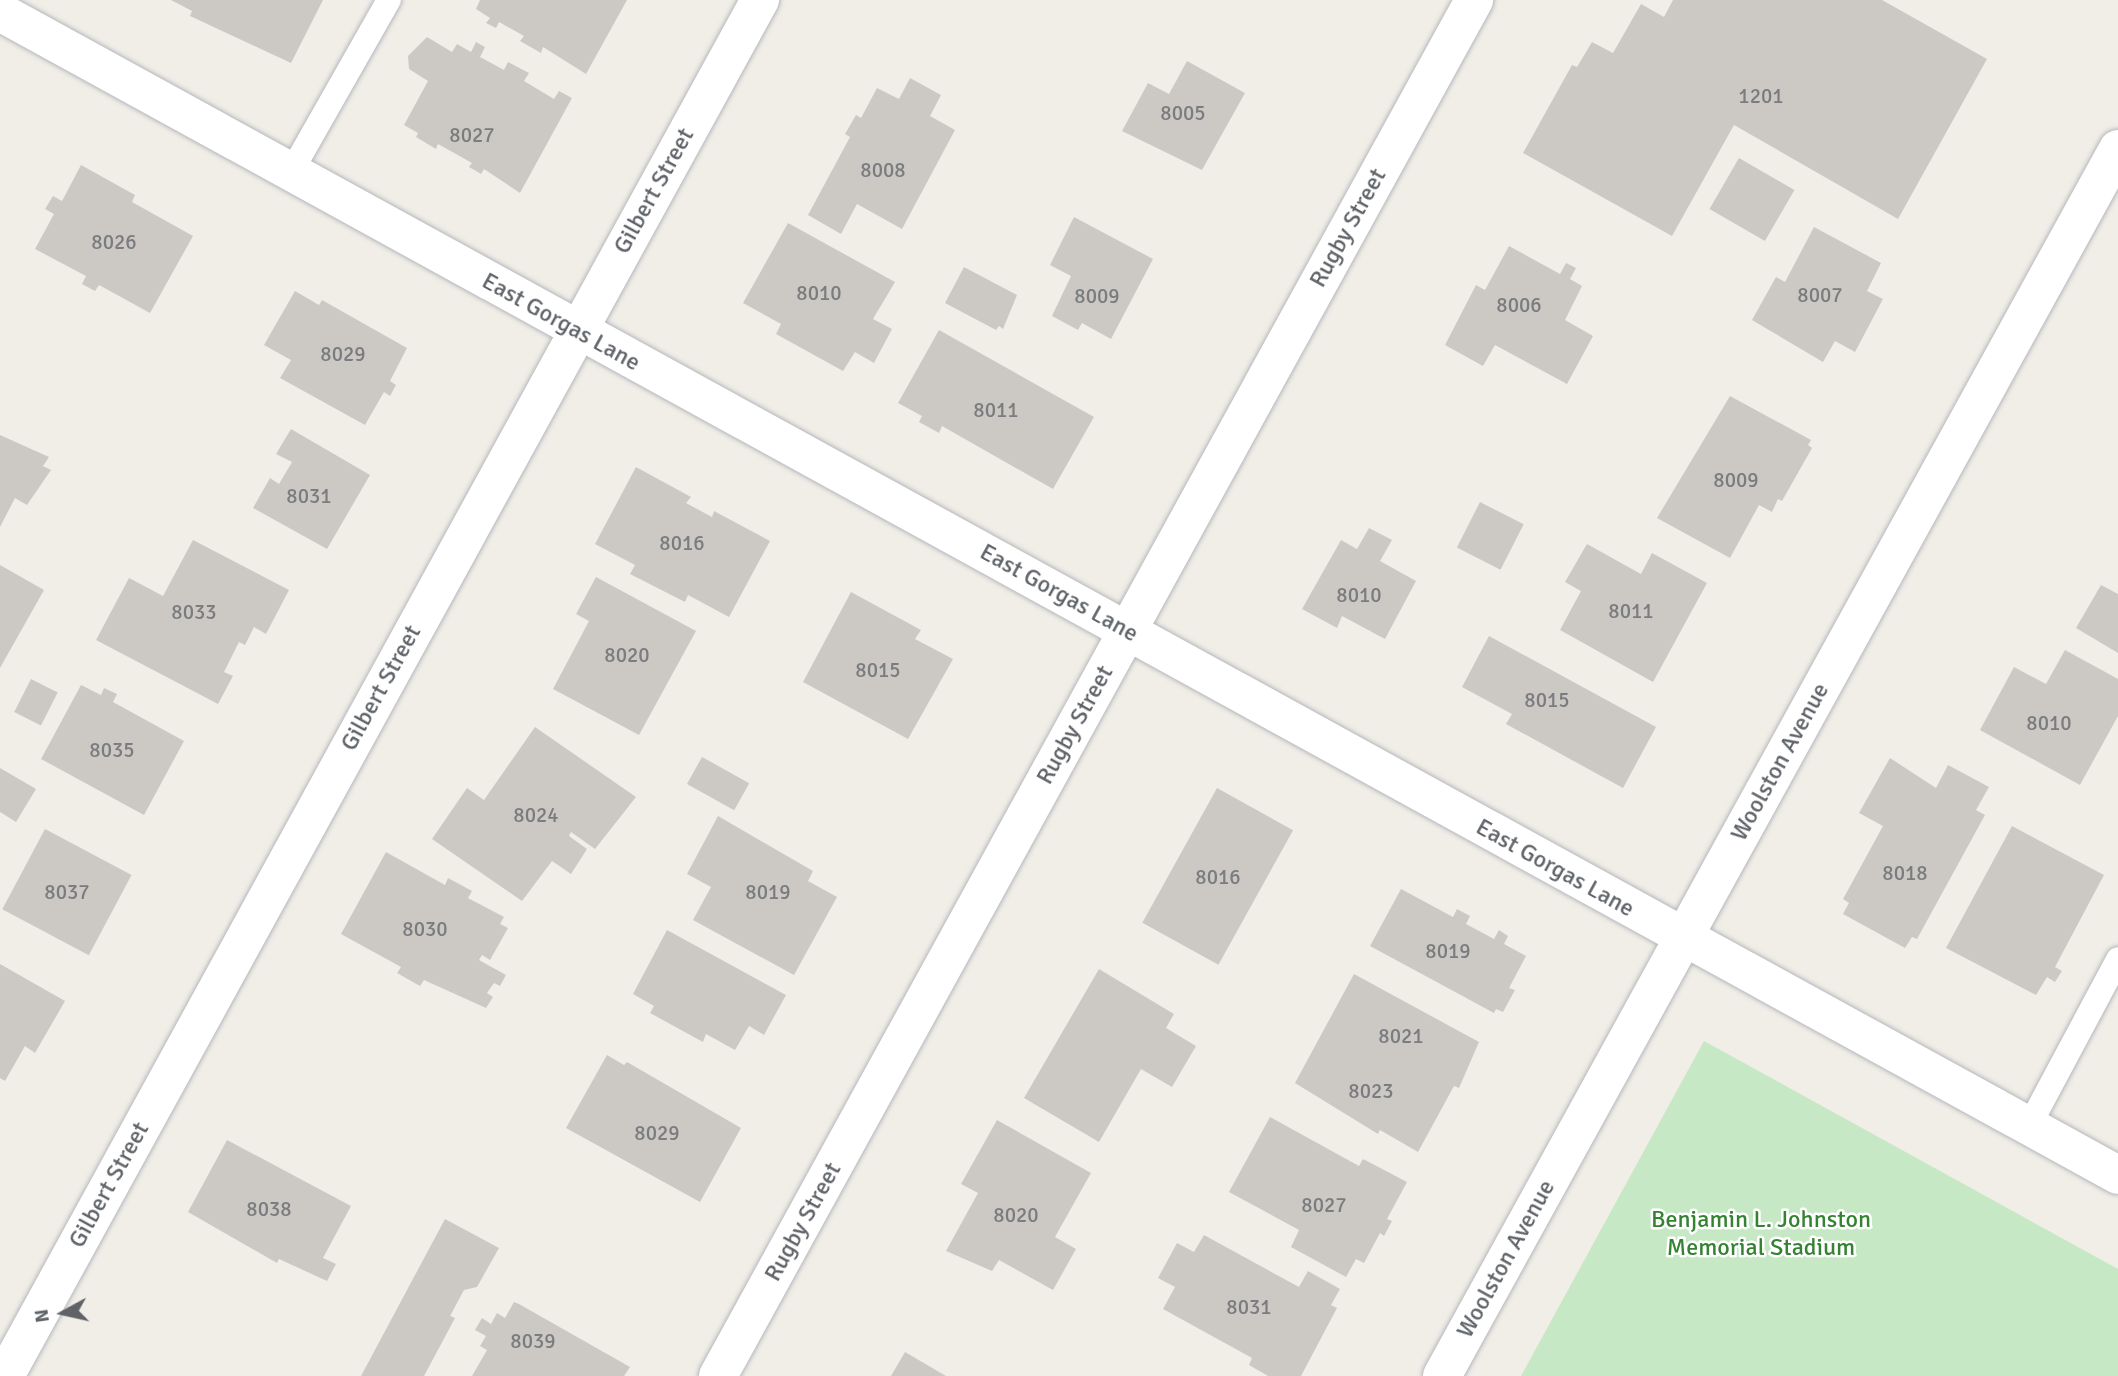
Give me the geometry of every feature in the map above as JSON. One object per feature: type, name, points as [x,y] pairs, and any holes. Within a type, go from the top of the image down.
[{"type":"street","name":"Gilbert Street","points":[[5,1376],[760,0]]},
{"type":"street","name":"Rugby Street","points":[[718,1376],[1474,0]]},
{"type":"street","name":"East Gorgas Lane","points":[[7,16],[290,174],[2118,1175]]},
{"type":"street","name":"Woolston Avenue","points":[[1442,1376],[2118,149]]},
{"type":"lane","points":[[290,174],[389,0]]},
{"type":"lane","points":[[2029,1126],[2118,959]]},
{"type":"green space","name":"Benjamin L. Johnston Memorial Stadium","points":[[1704,1041],[2118,1269],[2118,1376],[1521,1376]]},
{"type":"building","points":[[171,0],[323,0],[291,63],[190,16],[192,11]]},
{"type":"building","points":[[480,0],[627,0],[586,74],[543,47],[541,53],[520,41],[524,36],[499,22],[496,28],[486,23],[490,18],[476,9]]},
{"type":"building","points":[[1673,0],[1882,0],[1987,59],[1898,219],[1734,125],[1672,236],[1523,153],[1572,65],[1577,67],[1592,42],[1613,53],[1641,4],[1664,17]]},
{"type":"building","points":[[427,37],[452,52],[457,44],[471,52],[476,42],[485,47],[480,57],[504,70],[508,62],[529,73],[524,81],[554,99],[559,91],[572,98],[520,193],[484,169],[481,174],[469,167],[472,163],[438,144],[436,149],[416,137],[418,133],[404,125],[428,81],[409,69],[408,56]]},
{"type":"building","points":[[1187,61],[1245,93],[1202,170],[1122,131],[1148,83],[1169,94]]},
{"type":"building","points":[[910,78],[941,95],[930,116],[955,130],[902,229],[857,204],[841,234],[808,215],[850,137],[845,134],[856,115],[861,118],[877,88],[899,99]]},
{"type":"building","points":[[1739,158],[1794,190],[1765,241],[1710,209]]},
{"type":"building","points":[[81,165],[135,195],[132,202],[193,236],[150,313],[99,285],[95,291],[82,284],[86,276],[35,249],[54,214],[45,209],[53,196],[62,201]]},
{"type":"building","points":[[1074,217],[1153,259],[1111,339],[1082,323],[1078,330],[1052,316],[1071,276],[1050,265]]},
{"type":"building","points":[[788,223],[895,282],[873,319],[892,329],[874,363],[855,352],[843,371],[776,334],[781,324],[743,303]]},
{"type":"building","points":[[1814,227],[1881,263],[1867,291],[1883,299],[1855,352],[1835,341],[1823,362],[1752,320],[1776,277],[1785,282]]},
{"type":"building","points":[[1509,246],[1560,274],[1566,263],[1576,268],[1570,279],[1582,286],[1565,320],[1593,336],[1567,384],[1495,345],[1483,366],[1445,345],[1476,285],[1485,290]]},
{"type":"building","points":[[964,267],[1017,295],[1003,329],[999,326],[996,330],[945,303]]},
{"type":"building","points":[[295,291],[319,305],[322,300],[407,348],[390,381],[396,385],[390,396],[384,392],[365,425],[280,378],[291,360],[264,345]]},
{"type":"building","points":[[939,330],[1094,417],[1053,489],[942,426],[939,433],[919,422],[922,416],[898,403]]},
{"type":"building","points":[[1730,396],[1811,440],[1808,445],[1812,448],[1782,501],[1778,499],[1772,512],[1759,505],[1730,558],[1657,518]]},
{"type":"building","points":[[291,429],[370,475],[327,549],[253,508],[270,478],[279,484],[292,462],[276,454]]},
{"type":"building","points":[[0,435],[49,457],[43,466],[51,470],[27,505],[15,498],[0,527]]},
{"type":"building","points":[[636,467],[691,497],[686,503],[712,517],[714,511],[770,541],[729,617],[688,595],[685,602],[630,574],[635,565],[595,544]]},
{"type":"building","points":[[1480,502],[1524,524],[1501,570],[1457,547]]},
{"type":"building","points":[[1369,528],[1392,540],[1380,561],[1416,581],[1385,639],[1342,616],[1337,628],[1302,609],[1341,540],[1357,549]]},
{"type":"building","points":[[193,540],[289,590],[266,634],[254,627],[245,645],[239,642],[224,672],[233,676],[218,704],[96,640],[129,578],[163,596]]},
{"type":"building","points":[[1587,544],[1641,574],[1652,553],[1707,583],[1653,682],[1560,630],[1581,591],[1565,582]]},
{"type":"building","points":[[0,565],[44,590],[0,668]]},
{"type":"building","points":[[596,577],[696,631],[639,735],[553,689],[589,621],[576,614]]},
{"type":"building","points":[[2101,585],[2118,594],[2118,653],[2076,628]]},
{"type":"building","points":[[851,592],[921,630],[915,639],[953,659],[908,739],[803,682]]},
{"type":"building","points":[[1489,636],[1656,727],[1623,788],[1506,724],[1512,714],[1462,687]]},
{"type":"building","points":[[2065,650],[2118,679],[2118,716],[2080,785],[1980,730],[2014,667],[2046,684]]},
{"type":"building","points":[[31,679],[58,693],[41,726],[14,712]]},
{"type":"building","points":[[81,685],[101,695],[104,688],[117,694],[113,702],[184,741],[144,815],[41,759]]},
{"type":"building","points":[[535,727],[636,797],[595,849],[571,832],[569,836],[587,849],[571,874],[552,861],[522,901],[432,839],[467,788],[484,800]]},
{"type":"building","points":[[702,757],[749,783],[734,810],[687,784]]},
{"type":"building","points":[[1890,758],[1936,788],[1948,765],[1989,787],[1976,810],[1985,815],[1917,939],[1912,937],[1905,948],[1843,914],[1849,903],[1843,899],[1883,826],[1859,813]]},
{"type":"building","points":[[0,768],[36,789],[16,822],[0,812]]},
{"type":"building","points":[[1217,788],[1293,830],[1218,965],[1142,923]]},
{"type":"building","points":[[718,816],[813,871],[808,881],[837,897],[794,975],[693,920],[711,887],[687,874]]},
{"type":"building","points":[[2012,826],[2104,875],[2055,967],[2062,971],[2055,982],[2047,977],[2036,995],[1946,948]]},
{"type":"building","points":[[45,829],[132,875],[89,955],[2,909]]},
{"type":"building","points":[[386,852],[445,885],[448,878],[472,891],[468,898],[504,917],[500,924],[508,928],[490,960],[482,955],[479,960],[506,975],[500,986],[494,983],[487,993],[493,997],[486,1008],[424,980],[420,986],[397,973],[401,967],[341,934]]},
{"type":"building","points":[[1401,889],[1453,917],[1457,909],[1470,916],[1466,924],[1494,939],[1499,930],[1508,936],[1504,944],[1526,956],[1509,988],[1515,990],[1503,1012],[1496,1009],[1494,1013],[1370,946]]},
{"type":"building","points":[[667,930],[786,995],[764,1035],[749,1026],[735,1050],[706,1034],[703,1042],[650,1013],[654,1006],[633,994]]},
{"type":"building","points":[[0,964],[65,1001],[35,1053],[25,1046],[5,1081],[0,1078]]},
{"type":"building","points":[[1099,969],[1174,1014],[1166,1028],[1196,1046],[1172,1087],[1141,1069],[1099,1142],[1024,1098]]},
{"type":"building","points":[[1354,974],[1479,1042],[1459,1088],[1454,1086],[1418,1152],[1380,1130],[1378,1134],[1295,1083]]},
{"type":"building","points":[[607,1055],[624,1065],[627,1062],[741,1128],[700,1202],[566,1128]]},
{"type":"building","points":[[1270,1117],[1359,1166],[1363,1159],[1407,1182],[1387,1219],[1392,1221],[1384,1236],[1380,1233],[1364,1263],[1356,1259],[1346,1277],[1291,1247],[1299,1230],[1229,1192]]},
{"type":"building","points":[[997,1120],[1091,1173],[1055,1237],[1076,1249],[1053,1290],[999,1260],[992,1271],[946,1251],[978,1193],[961,1184]]},
{"type":"building","points":[[227,1140],[351,1206],[323,1258],[336,1264],[327,1281],[279,1259],[277,1263],[188,1212]]},
{"type":"building","points":[[445,1219],[499,1248],[477,1287],[464,1290],[450,1316],[455,1318],[424,1376],[361,1376]]},
{"type":"building","points":[[1204,1235],[1299,1287],[1308,1271],[1340,1289],[1331,1305],[1337,1308],[1301,1376],[1268,1376],[1249,1365],[1252,1358],[1163,1309],[1175,1287],[1158,1278],[1177,1243],[1194,1252]]},
{"type":"building","points":[[514,1302],[630,1367],[624,1376],[472,1376],[487,1350],[480,1346],[486,1336],[475,1330],[482,1318],[491,1324],[497,1313],[505,1318]]},
{"type":"building","points":[[905,1352],[946,1376],[891,1376]]}]
